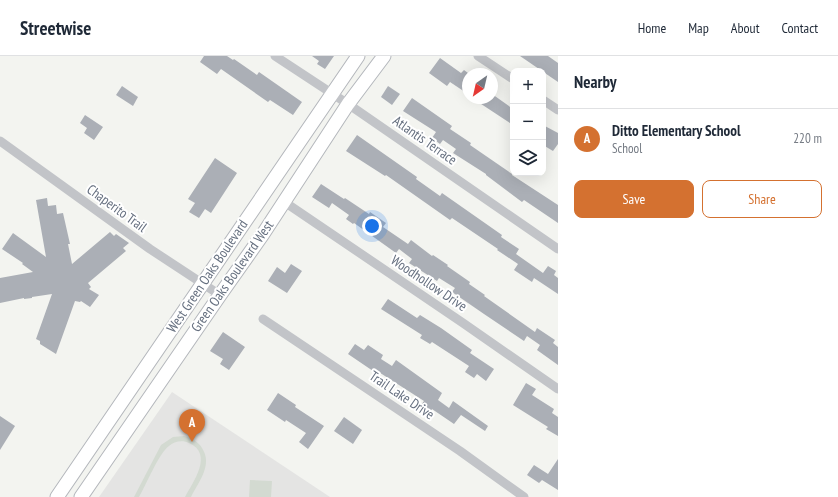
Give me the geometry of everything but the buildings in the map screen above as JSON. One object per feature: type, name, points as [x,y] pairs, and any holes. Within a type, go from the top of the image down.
[{"type":"main road","name":"West Green Oaks Boulevard","points":[[57,497],[358,56]]},
{"type":"main road","name":"Green Oaks Boulevard West","points":[[81,497],[263,234],[283,201],[348,104],[384,56]]},
{"type":"street","name":"Atlantis Terrace","points":[[275,56],[348,104],[558,249]]},
{"type":"street","points":[[478,56],[510,77]]},
{"type":"street","points":[[546,102],[558,110]]},
{"type":"street","name":"Chaperito Trail","points":[[0,141],[141,243],[220,295]]},
{"type":"street","name":"Woodhollow Drive","points":[[283,201],[558,389]]},
{"type":"street","name":"Trail Lake Drive","points":[[263,319],[454,447],[524,497]]},
{"type":"shaded area","points":[[172,392],[330,497],[99,497]]},
{"type":"shaded area","points":[[184,436],[198,443],[205,454],[206,461],[204,473],[191,497],[185,497],[199,468],[201,461],[200,454],[196,448],[189,443],[181,441],[171,444],[165,450],[139,497],[134,497],[161,445],[173,437]]},
{"type":"shaded area","points":[[250,480],[272,481],[271,497],[249,497]]},
{"type":"place","name":"Ditto Elementary School","points":[[192,442]]}]
